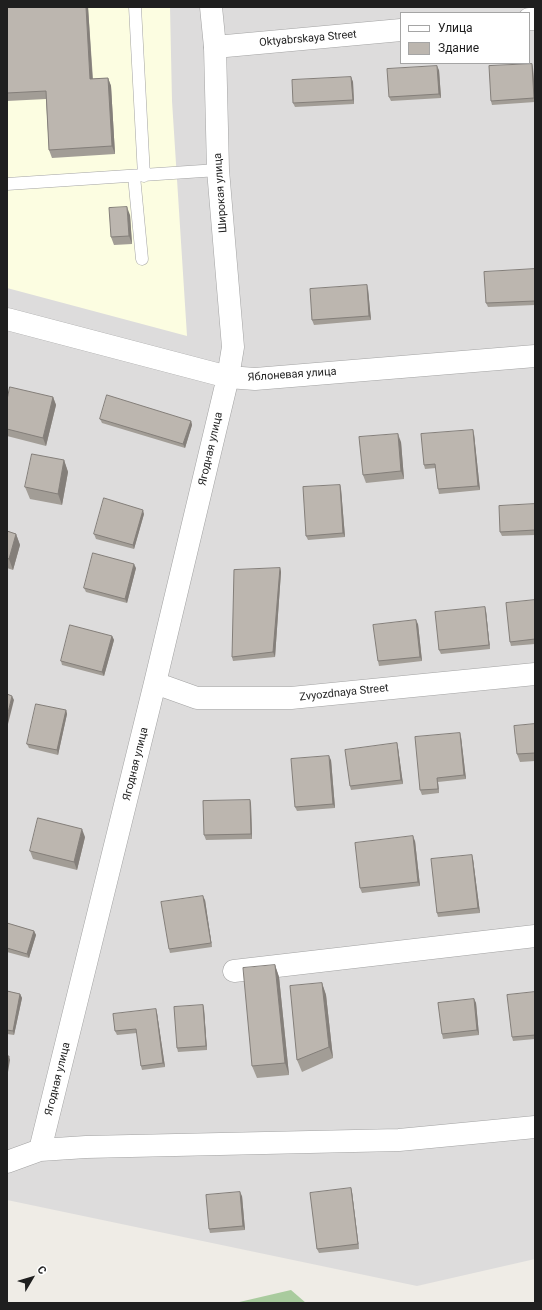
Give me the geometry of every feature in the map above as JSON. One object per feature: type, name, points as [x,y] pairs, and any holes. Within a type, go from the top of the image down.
[{"type":"street","name":"Широкая улица","points":[[212,7],[215,47],[218,170],[233,347],[228,378]]},
{"type":"street","name":"Oktyabrskaya Street","points":[[215,47],[400,30]]},
{"type":"street","name":"Яблоневая улица","points":[[7,319],[228,378],[255,379],[535,356]]},
{"type":"street","name":"Ягодная улица","points":[[40,1150],[155,684],[228,378]]},
{"type":"street","name":"Zvyozdnaya Street","points":[[155,684],[197,698],[291,698],[535,674]]},
{"type":"street","points":[[234,971],[535,936]]},
{"type":"street","points":[[7,1162],[40,1150],[121,1146],[399,1140],[535,1128]]},
{"type":"lane","points":[[135,7],[142,259]]},
{"type":"lane","points":[[7,184],[218,170]]},
{"type":"shaded area","points":[[7,7],[535,7],[535,1259],[417,1286],[7,1200]]},
{"type":"shaded area","points":[[7,7],[170,7],[172,101],[187,336],[7,288]]},
{"type":"green space","points":[[291,1290],[306,1303],[235,1303]]},
{"type":"building","points":[[7,7],[86,7],[90,79],[108,78],[112,146],[49,150],[46,91],[7,93]]},
{"type":"building","points":[[532,64],[534,98],[491,101],[489,66]]},
{"type":"building","points":[[437,66],[439,94],[389,97],[387,69]]},
{"type":"building","points":[[351,77],[353,100],[293,103],[292,80]]},
{"type":"building","points":[[127,207],[129,236],[111,237],[109,208]]},
{"type":"building","points":[[535,269],[535,301],[486,303],[484,272]]},
{"type":"building","points":[[367,285],[369,316],[312,320],[310,289]]},
{"type":"building","points":[[10,387],[53,397],[43,438],[7,429],[7,400]]},
{"type":"building","points":[[107,395],[191,421],[183,444],[100,419]]},
{"type":"building","points":[[473,430],[478,486],[438,489],[435,464],[424,465],[421,434]]},
{"type":"building","points":[[398,434],[401,471],[363,475],[359,437]]},
{"type":"building","points":[[32,454],[64,460],[58,494],[25,487]]},
{"type":"building","points":[[340,485],[343,533],[306,536],[303,487]]},
{"type":"building","points":[[104,498],[143,510],[133,545],[94,534]]},
{"type":"building","points":[[535,504],[535,530],[500,532],[499,506]]},
{"type":"building","points":[[7,531],[16,534],[9,559],[7,558]]},
{"type":"building","points":[[93,553],[134,564],[125,599],[84,588]]},
{"type":"building","points":[[280,568],[273,652],[232,657],[234,570]]},
{"type":"building","points":[[535,600],[535,639],[510,642],[506,603]]},
{"type":"building","points":[[485,607],[489,645],[439,650],[435,612]]},
{"type":"building","points":[[416,620],[420,657],[378,661],[373,625]]},
{"type":"building","points":[[70,625],[112,636],[102,672],[61,661]]},
{"type":"building","points":[[7,694],[12,696],[7,717]]},
{"type":"building","points":[[36,704],[66,710],[57,750],[27,744]]},
{"type":"building","points":[[535,724],[535,753],[517,754],[514,726]]},
{"type":"building","points":[[460,733],[464,775],[437,778],[438,789],[420,790],[415,737]]},
{"type":"building","points":[[397,743],[401,780],[350,786],[345,750]]},
{"type":"building","points":[[329,756],[333,804],[295,807],[291,759]]},
{"type":"building","points":[[250,800],[251,834],[204,835],[203,801]]},
{"type":"building","points":[[38,818],[82,829],[74,862],[30,851]]},
{"type":"building","points":[[413,836],[418,882],[360,888],[355,843]]},
{"type":"building","points":[[472,855],[478,908],[437,913],[431,859]]},
{"type":"building","points":[[203,896],[211,943],[169,949],[161,902]]},
{"type":"building","points":[[7,923],[34,931],[27,954],[7,948]]},
{"type":"building","points":[[275,965],[285,1063],[252,1066],[243,968]]},
{"type":"building","points":[[322,983],[329,1047],[297,1060],[290,986]]},
{"type":"building","points":[[7,991],[20,994],[13,1031],[7,1030]]},
{"type":"building","points":[[535,992],[535,1035],[512,1037],[507,995]]},
{"type":"building","points":[[474,999],[477,1030],[442,1034],[438,1003]]},
{"type":"building","points":[[203,1005],[206,1046],[177,1048],[174,1007]]},
{"type":"building","points":[[156,1009],[163,1063],[141,1066],[136,1029],[115,1031],[113,1014]]},
{"type":"building","points":[[351,1188],[358,1244],[317,1249],[310,1193]]},
{"type":"building","points":[[240,1192],[243,1226],[209,1229],[206,1195]]}]
